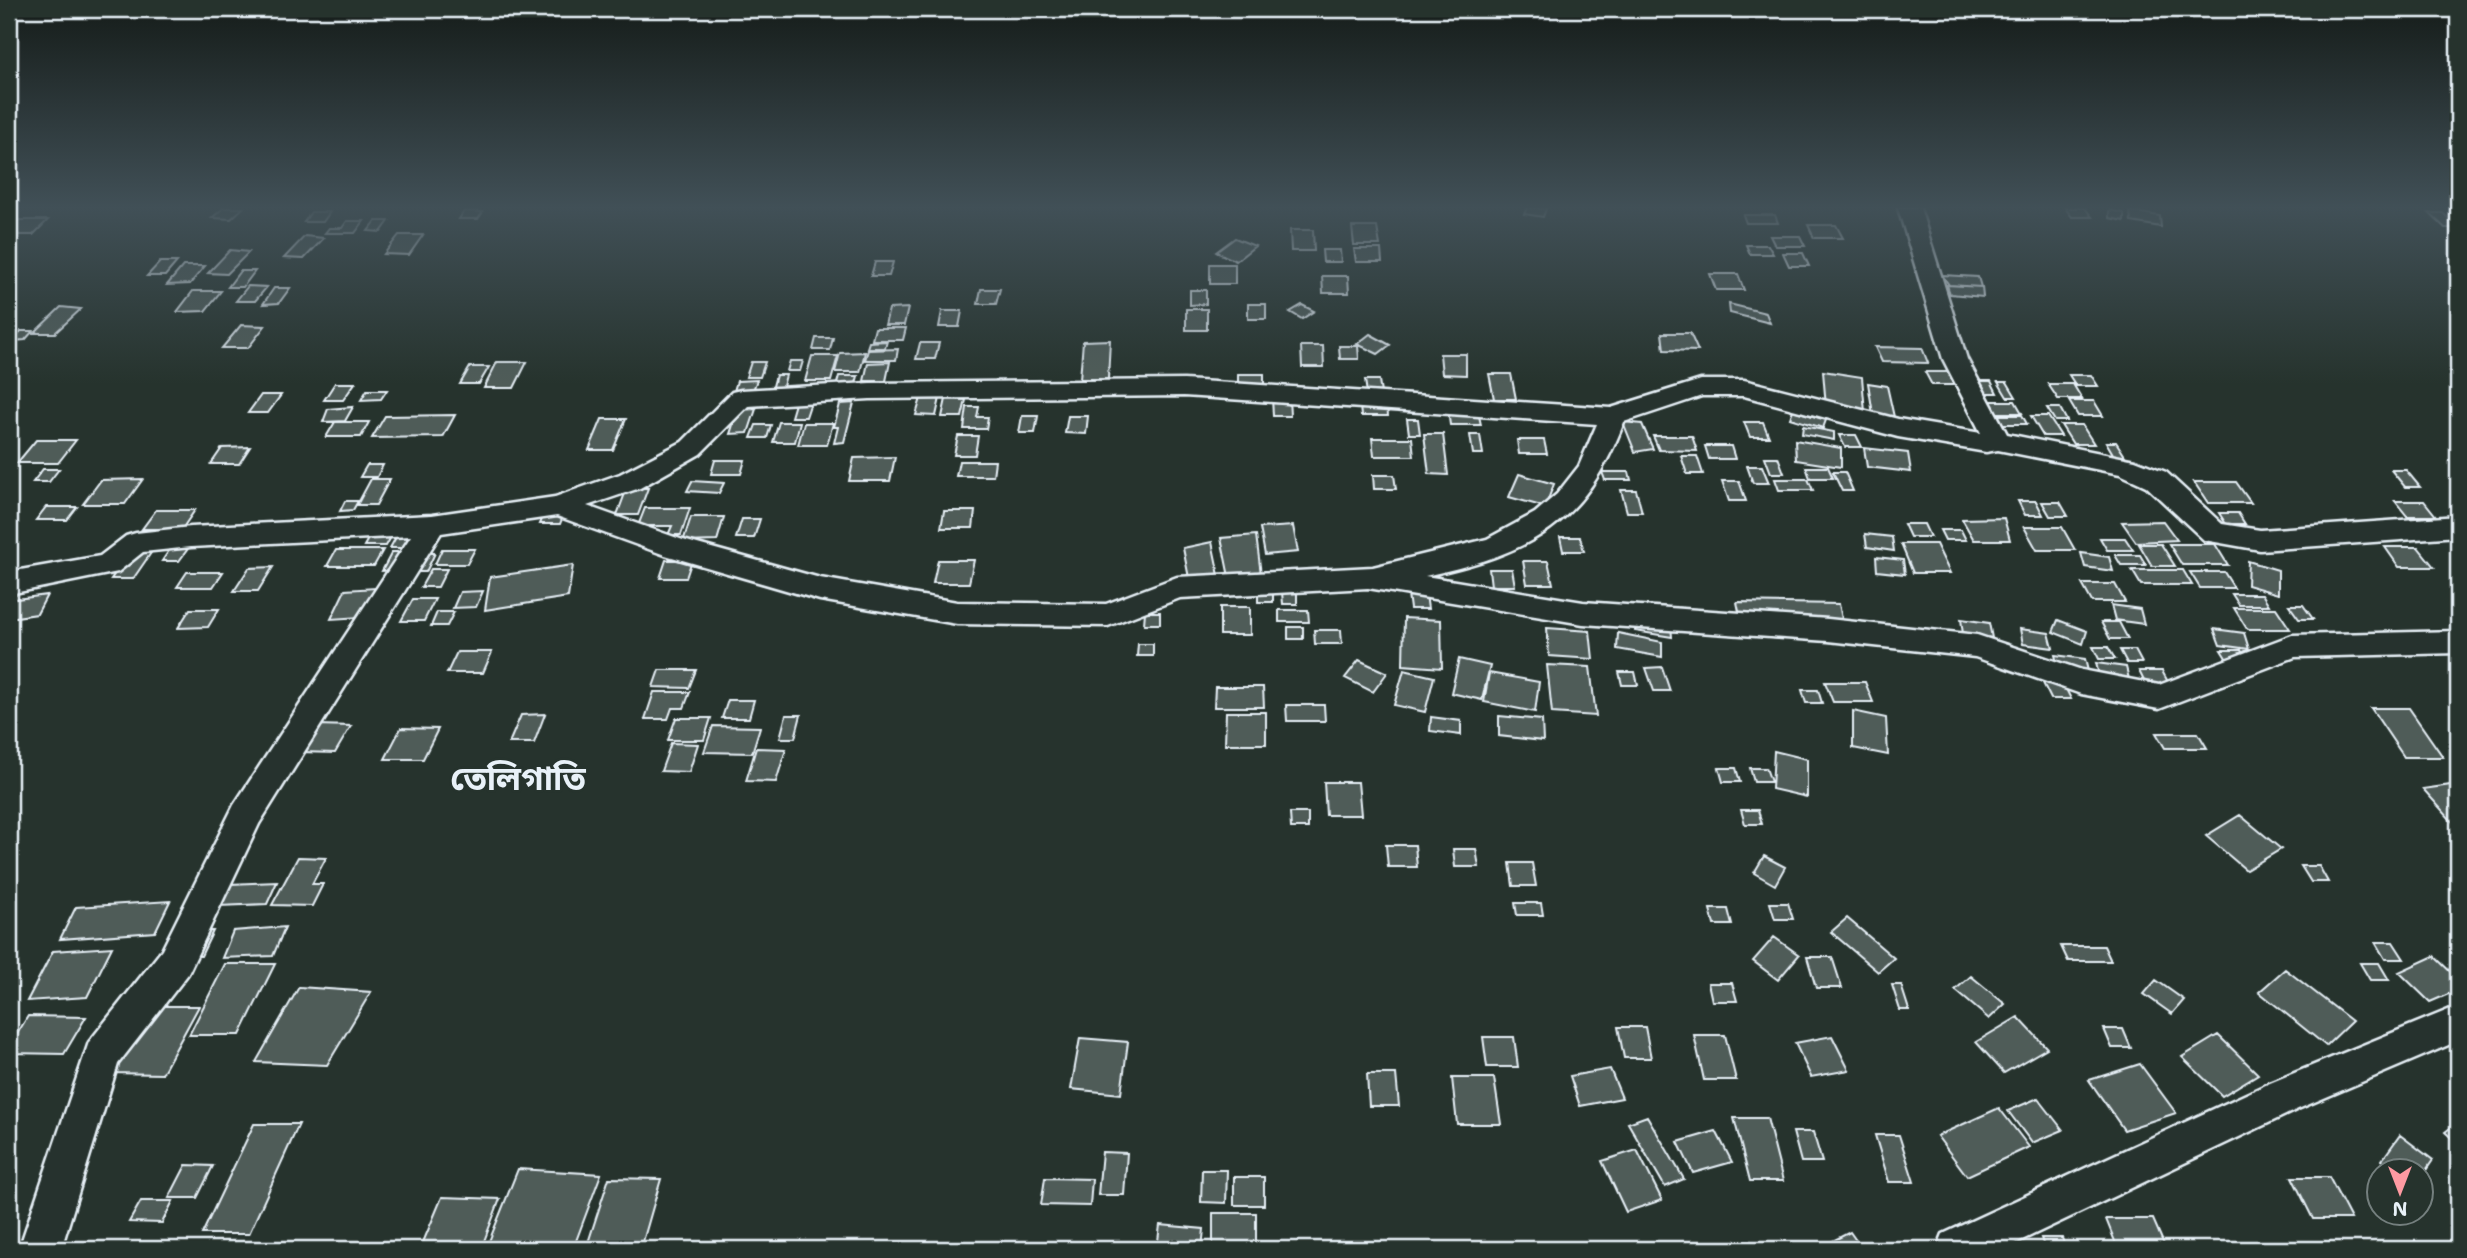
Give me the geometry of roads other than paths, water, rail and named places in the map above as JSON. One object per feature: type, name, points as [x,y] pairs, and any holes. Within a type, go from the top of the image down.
[{"type":"street","points":[[1927,267],[1955,359],[1998,441]]},
{"type":"street","points":[[9,583],[108,565],[136,543],[191,537],[432,525],[558,506],[630,481],[691,448],[741,398],[870,391],[1184,388],[1613,417],[1701,388],[1744,388],[1898,428],[1986,443],[1998,441],[2126,466],[2156,479],[2214,533],[2260,540],[2458,526]]},
{"type":"street","points":[[558,506],[675,548],[820,589],[957,613],[1108,615],[1177,588],[1368,577],[1483,553],[1550,519],[1587,475],[1613,417]]},
{"type":"street","points":[[40,1249],[102,1055],[175,962],[246,815],[432,525]]},
{"type":"street","points":[[1368,577],[1583,613],[1828,630],[1977,646],[2081,682],[2159,697],[2292,646],[2458,642]]},
{"type":"street","points":[[1958,1249],[2284,1096],[2458,1023]]},
{"type":"district","name":"তেলিগাতি","points":[[518,778]]}]
